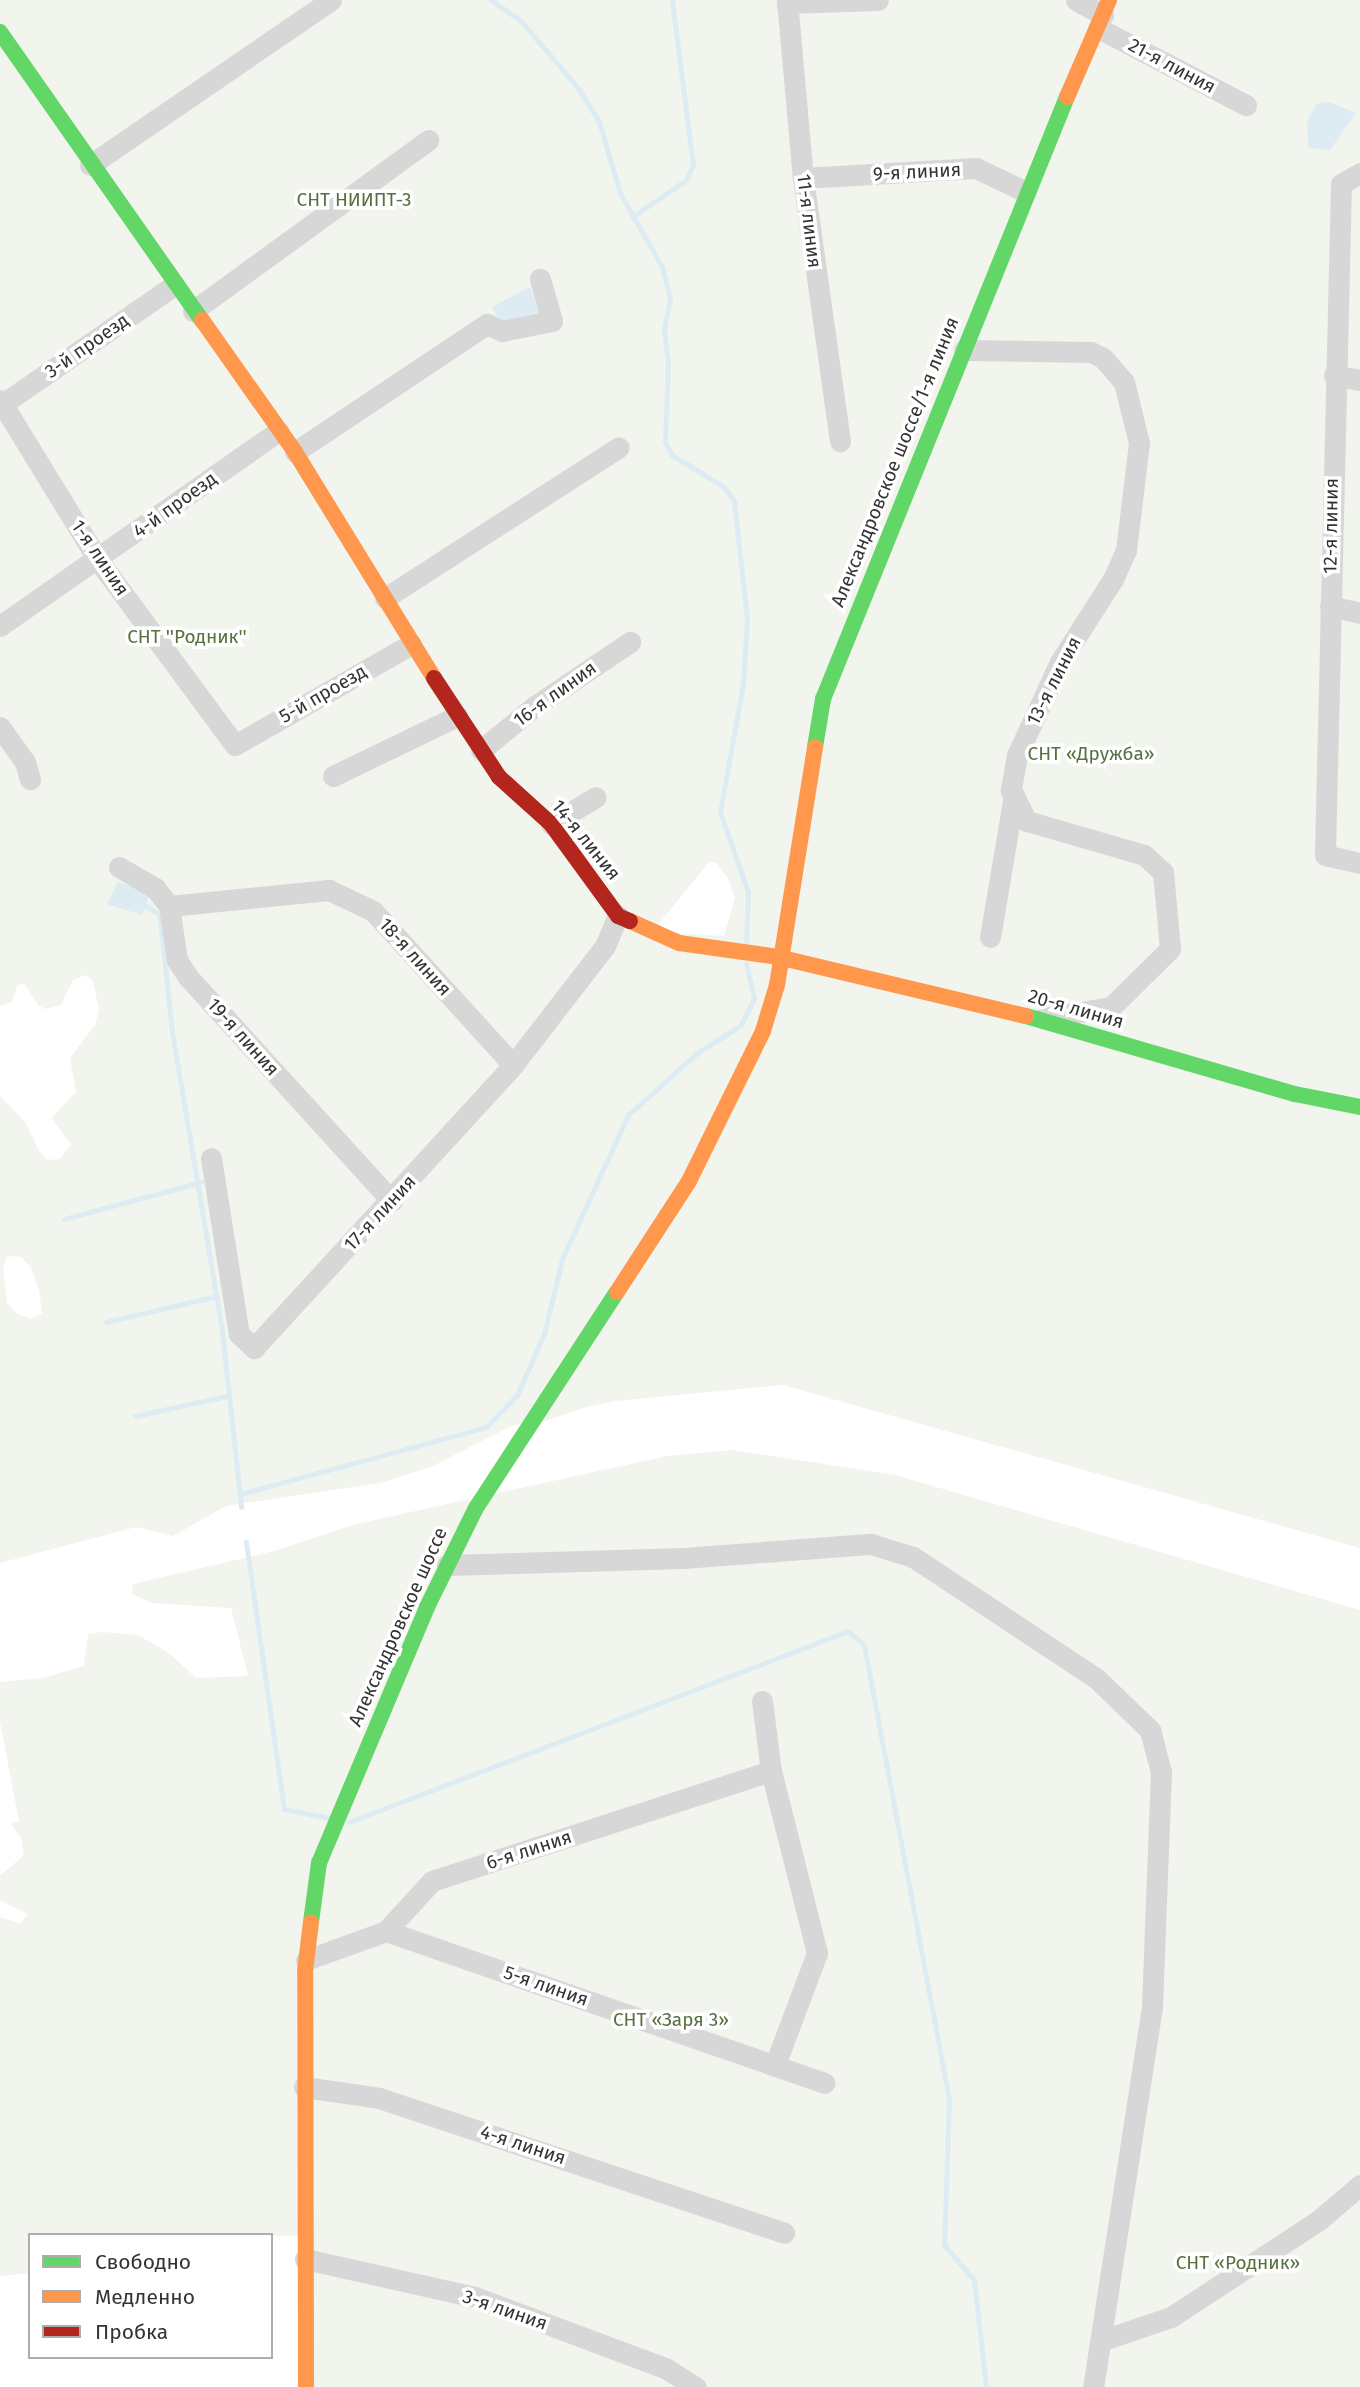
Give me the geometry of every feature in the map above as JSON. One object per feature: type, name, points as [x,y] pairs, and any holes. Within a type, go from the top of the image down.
[{"type":"street","points":[[90,165],[331,0]]},
{"type":"street","points":[[787,1],[878,0]]},
{"type":"street","name":"21-я линия","points":[[1076,0],[1103,14],[1246,105]]},
{"type":"street","name":"11-я линия","points":[[787,1],[803,178],[840,441]]},
{"type":"street","name":"Александровское шоссе/1-я линия","points":[[778,957],[823,699],[1026,192],[1103,14]]},
{"type":"street","name":"14-я линия","points":[[0,33],[174,285],[295,452],[386,598],[415,651],[499,778],[551,824],[618,916]]},
{"type":"street","points":[[193,311],[428,140]]},
{"type":"street","name":"9-я линия","points":[[803,178],[976,168],[1026,192]]},
{"type":"street","name":"12-я линия","points":[[1360,173],[1340,184],[1325,855],[1360,863]]},
{"type":"street","points":[[295,452],[486,324],[502,331],[552,321],[540,279]]},
{"type":"street","name":"3-й проезд","points":[[1,403],[174,285]]},
{"type":"street","name":"13-я линия","points":[[964,350],[1091,352],[1103,358],[1124,382],[1139,443],[1126,550],[1113,579],[1060,662],[1023,743],[1011,790],[1014,795],[990,937]]},
{"type":"street","points":[[1334,375],[1360,380]]},
{"type":"street","name":"1-я линия","points":[[1,403],[98,560],[235,744]]},
{"type":"street","name":"4-й проезд","points":[[0,626],[279,431]]},
{"type":"street","points":[[386,598],[619,447]]},
{"type":"street","points":[[1330,606],[1360,613]]},
{"type":"street","name":"16-я линия","points":[[481,750],[535,706],[630,642]]},
{"type":"street","name":"5-й проезд","points":[[235,744],[415,651]]},
{"type":"street","points":[[333,776],[457,716]]},
{"type":"street","points":[[0,727],[25,762],[30,779]]},
{"type":"street","points":[[1014,795],[1027,821],[1144,855],[1163,872],[1167,906],[1170,950],[1111,1007],[1037,1019]]},
{"type":"street","points":[[551,824],[596,797]]},
{"type":"street","points":[[119,867],[155,888],[169,906]]},
{"type":"street","name":"18-я линия","points":[[169,906],[329,890],[373,911],[513,1065]]},
{"type":"street","name":"19-я линия","points":[[169,906],[177,960],[188,977],[393,1201]]},
{"type":"street","points":[[618,916],[679,943],[778,957]]},
{"type":"street","name":"17-я линия","points":[[211,1158],[239,1334],[253,1354],[513,1065],[605,946],[618,916]]},
{"type":"street","name":"20-я линия","points":[[778,957],[1037,1019],[1294,1094],[1360,1107]]},
{"type":"street","name":"Александровское шоссе","points":[[306,2387],[306,1959],[319,1865],[335,1819],[447,1565],[503,1461],[568,1371],[694,1172],[763,1031],[777,985],[778,957]]},
{"type":"street","points":[[447,1565],[683,1558],[871,1544],[913,1558],[1097,1679],[1131,1707],[1150,1730],[1161,1772],[1160,1885],[1152,2007],[1103,2340],[1093,2387]]},
{"type":"street","points":[[762,1700],[771,1771],[817,1953],[775,2066]]},
{"type":"street","name":"6-я линия","points":[[306,1959],[386,1931],[432,1881],[771,1771]]},
{"type":"street","name":"5-я линия","points":[[386,1931],[824,2083]]},
{"type":"street","name":"4-я линия","points":[[304,2087],[379,2098],[784,2233]]},
{"type":"street","points":[[1103,2340],[1171,2317],[1319,2220],[1360,2185]]},
{"type":"street","name":"3-я линия","points":[[305,2259],[475,2297],[661,2377],[696,2387]]},
{"type":"green space","points":[[0,0],[1360,0],[1360,1548],[783,1385],[615,1401],[583,1408],[540,1423],[513,1425],[431,1467],[380,1483],[226,1506],[173,1536],[136,1527],[0,1563],[0,1096],[26,1123],[39,1151],[48,1160],[60,1159],[71,1144],[51,1118],[76,1092],[70,1058],[95,1025],[99,1010],[93,981],[86,975],[73,980],[61,1005],[45,1009],[38,1005],[24,983],[17,986],[12,1002],[0,1006]],"holes":[[[709,862],[716,863],[728,878],[735,898],[724,936],[652,932]],[[7,1256],[21,1257],[30,1266],[39,1290],[42,1313],[31,1319],[17,1314],[7,1303],[3,1268]]]},
{"type":"green space","points":[[732,1450],[895,1475],[1360,1610],[1360,2387],[306,2387],[303,2236],[273,2236],[273,2233],[28,2233],[28,2273],[0,2276],[0,1917],[21,1924],[27,1914],[0,1900],[0,1876],[24,1855],[21,1838],[11,1824],[19,1821],[0,1722],[0,1682],[43,1678],[84,1666],[88,1634],[103,1632],[138,1635],[169,1653],[196,1678],[248,1676],[231,1608],[152,1603],[132,1594],[133,1584],[274,1551],[356,1524],[667,1456]]},
{"type":"shaded area","points":[[1330,102],[1356,113],[1330,150],[1312,148],[1308,146],[1307,122],[1316,104]]},
{"type":"shaded area","points":[[530,287],[541,316],[501,324],[492,307]]},
{"type":"shaded area","points":[[118,882],[146,891],[149,895],[142,915],[107,904]]},
{"type":"waterway","points":[[491,0],[522,22],[578,88],[599,122],[620,193],[662,267],[670,298],[664,330],[668,361],[665,442],[672,455],[724,487],[734,501],[747,619],[743,684],[720,812],[748,892],[746,943]]},
{"type":"waterway","points":[[632,217],[686,180],[693,165],[672,0]]},
{"type":"waterway","points":[[146,906],[159,914],[172,1032],[222,1331],[241,1507]]},
{"type":"waterway","points":[[240,1494],[486,1427],[517,1395],[544,1334],[562,1259],[628,1115],[697,1053],[741,1025],[754,998],[746,963]]},
{"type":"waterway","points":[[64,1219],[201,1182]]},
{"type":"waterway","points":[[106,1322],[217,1296]]},
{"type":"waterway","points":[[135,1416],[227,1396]]},
{"type":"waterway","points":[[246,1542],[284,1809],[329,1818]]},
{"type":"waterway","points":[[349,1822],[848,1631],[864,1645],[949,2098],[944,2245],[974,2280],[986,2387]]},
{"type":"traffic: fast","points":[[0,32],[202,320]]},
{"type":"traffic: fast","points":[[815,747],[823,699],[1067,97]]},
{"type":"traffic: fast","points":[[1026,1016],[1295,1094],[1360,1107]]},
{"type":"traffic: fast","points":[[311,1922],[319,1863],[427,1607],[476,1508],[617,1292]]},
{"type":"traffic: slow","points":[[1067,97],[1109,0]]},
{"type":"traffic: slow","points":[[202,320],[295,452],[434,678]]},
{"type":"traffic: slow","points":[[617,1292],[689,1181],[763,1031],[777,985],[815,747]]},
{"type":"traffic: slow","points":[[630,921],[679,943],[778,957],[1026,1016]]},
{"type":"traffic: slow","points":[[306,2387],[305,1971],[311,1922]]},
{"type":"traffic: jam","points":[[434,678],[499,777],[551,824],[618,916],[630,921]]},
{"type":"park label","name":"СНТ НИИПТ-3","points":[[354,200]]},
{"type":"park label","name":"СНТ ''Родник''","points":[[187,637]]},
{"type":"park label","name":"СНТ «Дружба»","points":[[1091,754]]},
{"type":"park label","name":"СНТ «Заря 3»","points":[[671,2020]]},
{"type":"park label","name":"СНТ «Родник»","points":[[1238,2263]]}]
